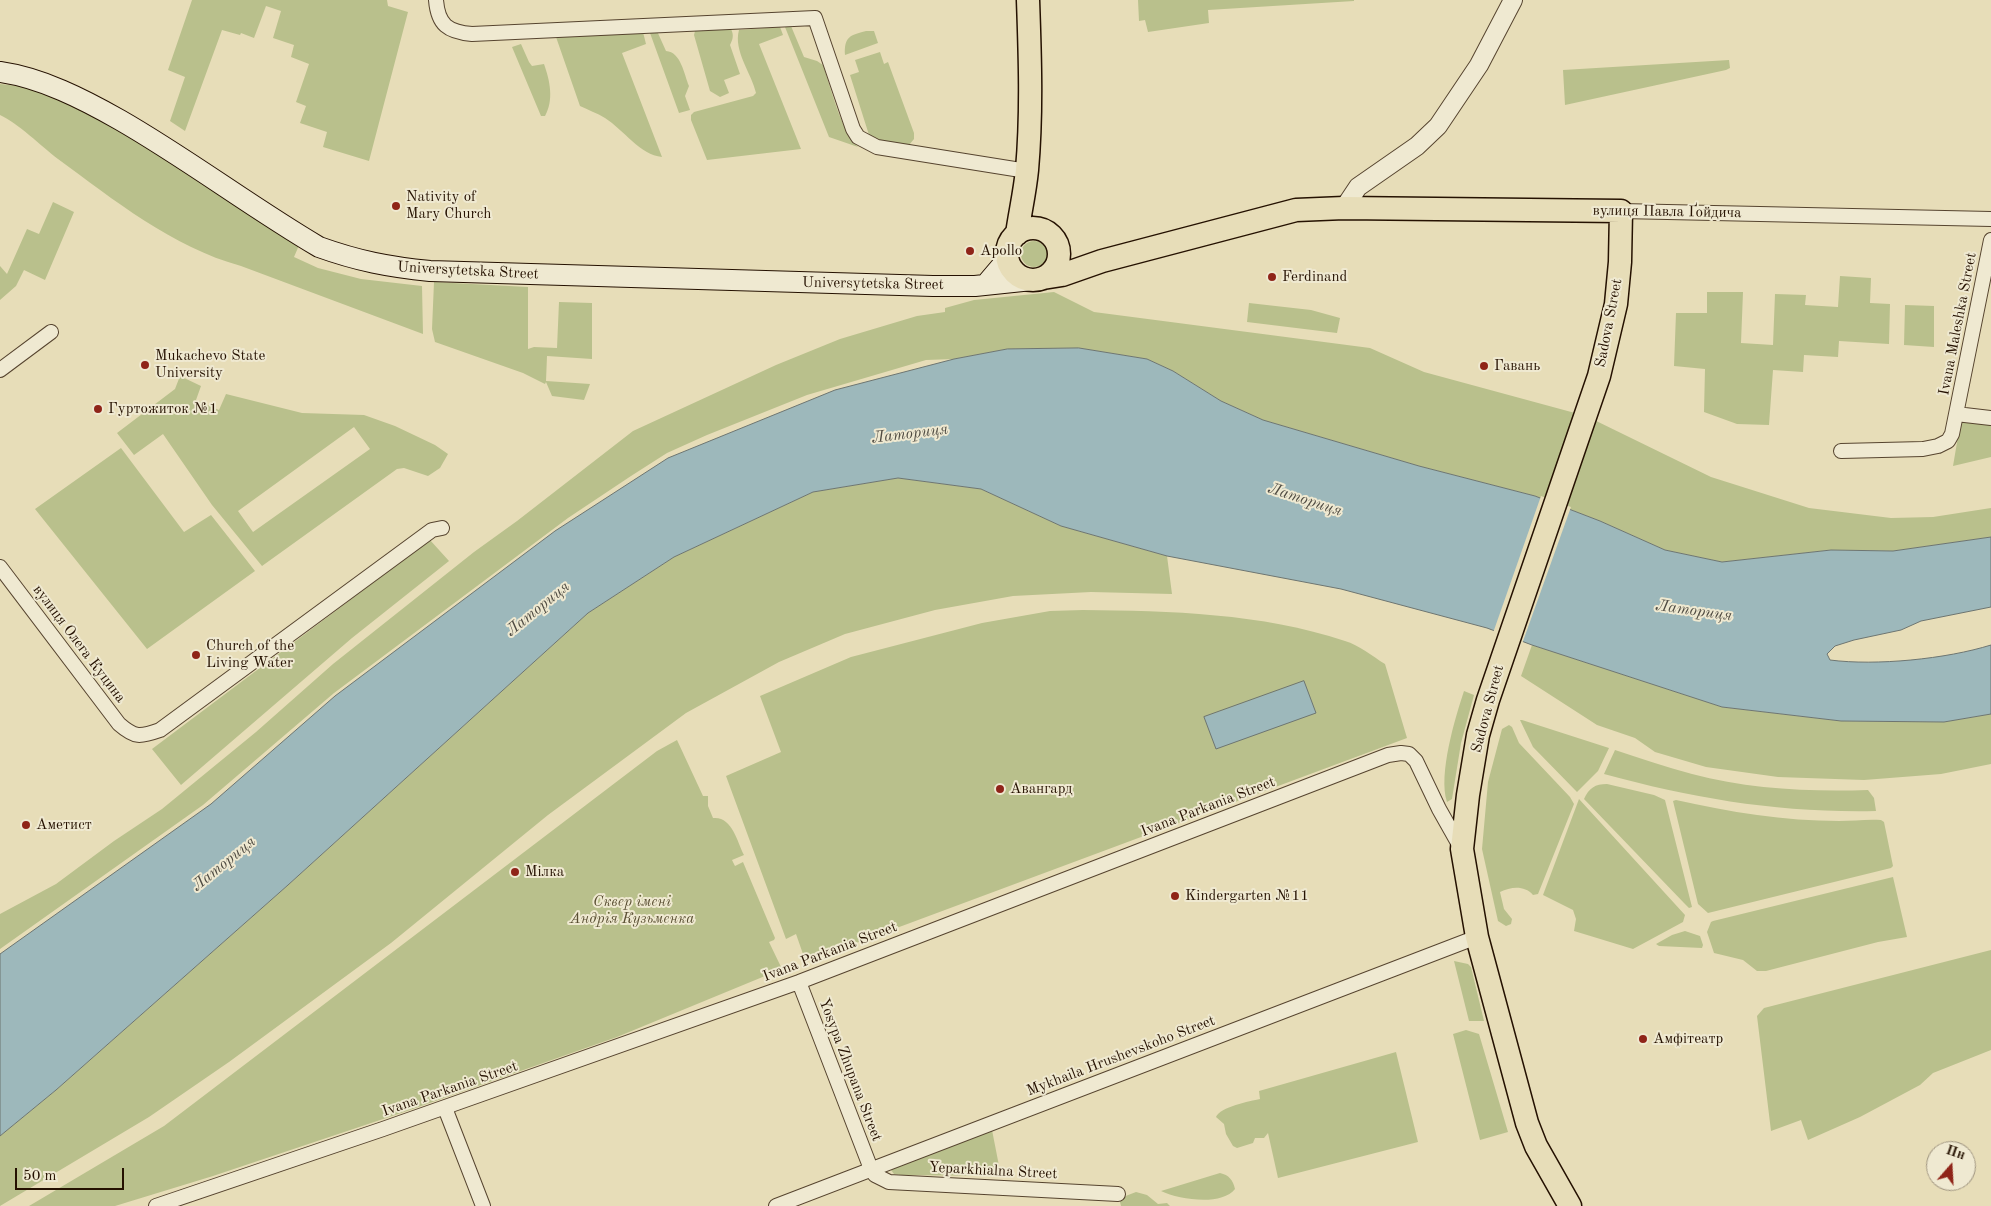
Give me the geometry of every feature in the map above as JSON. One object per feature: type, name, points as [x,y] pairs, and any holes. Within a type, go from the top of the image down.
[{"type":"main road","points":[[1027,172],[1031,205],[1036,218],[1059,250],[1059,259],[1056,267],[1038,279],[1024,279],[1016,274],[1008,260],[1027,172],[1030,109],[1028,0]]},
{"type":"main road","name":"Universytetska Street","points":[[0,72],[34,80],[74,96],[103,111],[142,133],[319,246],[348,257],[386,266],[430,271],[933,286],[986,284],[1062,275],[1102,261],[1296,210],[1344,208]]},
{"type":"main road","name":"вулиця Павла Ґойдича","points":[[1344,208],[1620,211]]},
{"type":"main road","name":"Sadova Street","points":[[1570,1206],[1544,1162],[1527,1123],[1477,937],[1462,849],[1468,795],[1478,735],[1492,687],[1599,376],[1616,304],[1620,262],[1620,211]]},
{"type":"main road","points":[[986,284],[1003,264],[1012,243],[1024,230],[1041,230],[1052,238]]},
{"type":"main road","name":"Universytetska Street","points":[[1052,238],[1084,258],[1102,261]]},
{"type":"street","points":[[436,0],[440,20],[448,28],[459,33],[472,34],[815,18],[853,129],[858,137],[877,147],[1027,172]]},
{"type":"street","points":[[1344,208],[1358,187],[1417,146],[1438,126],[1480,65],[1513,0]]},
{"type":"street","name":"вулиця Павла Ґойдича","points":[[1620,211],[1991,219]]},
{"type":"street","name":"Ivana Maleshka Street","points":[[1841,452],[1922,449],[1938,446],[1948,441],[1952,434],[1991,240]]},
{"type":"street","points":[[0,370],[50,332]]},
{"type":"street","points":[[1956,414],[1991,418]]},
{"type":"street","name":"вулиця Олега Куцина","points":[[0,567],[119,724],[129,732],[142,736],[160,730],[432,530],[442,528]]},
{"type":"street","name":"Ivana Parkania Street","points":[[156,1206],[445,1108],[799,982],[1388,755],[1409,754],[1416,761],[1439,810],[1462,849]]},
{"type":"street","name":"Mykhaila Hrushevskoho Street","points":[[776,1206],[1477,937]]},
{"type":"street","name":"Yosypa Zhupana Street","points":[[799,982],[871,1169]]},
{"type":"street","points":[[445,1108],[483,1206]]},
{"type":"street","name":"Yeparkhialna Street","points":[[871,1169],[875,1175],[888,1182],[1118,1194]]},
{"type":"green space","points":[[192,0],[387,0],[388,6],[408,12],[369,161],[323,147],[327,132],[300,123],[306,106],[296,102],[309,64],[291,57],[294,45],[273,38],[281,11],[266,6],[254,38],[241,33],[240,35],[222,30],[185,131],[170,121],[185,77],[168,70]]},
{"type":"green space","points":[[1138,0],[1354,1],[1208,10],[1209,23],[1148,32],[1145,20],[1139,21]]},
{"type":"green space","points":[[791,26],[804,57],[823,65],[846,131],[858,147],[829,137],[785,27]]},
{"type":"green space","points":[[780,27],[783,35],[759,44],[801,149],[707,160],[691,120],[691,115],[694,112],[753,96],[756,93],[741,54],[738,38],[739,30]]},
{"type":"green space","points":[[731,29],[733,37],[730,45],[740,74],[724,80],[729,93],[720,97],[710,91],[694,35],[695,31],[698,30]]},
{"type":"green space","points":[[657,31],[666,51],[671,52],[679,59],[689,86],[685,96],[690,110],[679,113],[650,33]]},
{"type":"green space","points":[[866,31],[874,31],[878,43],[845,55],[846,44],[849,38]]},
{"type":"green space","points":[[643,32],[646,44],[622,53],[662,157],[646,152],[605,118],[580,106],[556,37]]},
{"type":"green space","points":[[521,44],[532,66],[544,64],[550,90],[548,110],[545,116],[541,116],[512,47]]},
{"type":"green space","points":[[880,52],[884,64],[888,62],[914,133],[914,139],[909,145],[874,139],[869,135],[850,75],[859,72],[855,60]]},
{"type":"green space","points":[[1729,60],[1730,68],[1726,70],[1565,105],[1563,70]]},
{"type":"green space","points":[[0,84],[45,89],[76,103],[300,243],[294,257],[318,268],[361,279],[422,286],[423,334],[216,258],[168,235],[122,206],[58,159],[22,129],[0,115]]},
{"type":"green space","points":[[53,202],[74,212],[45,280],[24,270],[16,286],[0,300],[0,266],[7,274],[27,229],[39,234]]},
{"type":"green space","points":[[1034,241],[1043,245],[1047,254],[1043,263],[1034,267],[1025,263],[1021,254],[1025,245]]},
{"type":"green space","points":[[1840,276],[1871,278],[1870,303],[1890,304],[1889,344],[1839,341],[1838,357],[1804,355],[1803,372],[1773,370],[1769,425],[1737,424],[1704,412],[1705,369],[1674,366],[1676,313],[1707,313],[1707,292],[1743,292],[1741,343],[1773,345],[1775,294],[1806,295],[1805,305],[1838,307]]},
{"type":"green space","points":[[434,282],[528,287],[528,349],[534,347],[557,348],[559,302],[592,303],[592,359],[547,356],[546,381],[590,384],[584,400],[552,396],[546,382],[545,384],[523,373],[435,342],[432,329]]},
{"type":"green space","points":[[1054,292],[1094,312],[1370,348],[1424,372],[1586,416],[1711,477],[1809,508],[1891,518],[1933,517],[1991,508],[1991,537],[1893,551],[1831,550],[1722,562],[1665,550],[1600,521],[1535,496],[1419,466],[1263,420],[1221,401],[1173,371],[1147,359],[1079,348],[1007,349],[954,359],[926,360],[807,395],[667,453],[568,518],[334,693],[203,805],[0,949],[0,914],[56,884],[114,841],[162,809],[256,732],[333,664],[474,552],[633,431],[776,365],[840,339],[917,316],[945,312],[945,308],[974,300]]},
{"type":"green space","points":[[1249,303],[1311,310],[1340,318],[1337,333],[1247,322]]},
{"type":"green space","points":[[1905,305],[1934,306],[1934,347],[1904,345]]},
{"type":"green space","points":[[180,376],[201,386],[196,400],[219,410],[226,394],[302,413],[364,415],[395,426],[435,445],[448,454],[440,468],[428,476],[404,468],[397,469],[262,566],[212,505],[163,434],[134,455],[117,433],[175,389]],"holes":[[[354,427],[370,449],[253,532],[238,511]]]},
{"type":"green space","points":[[1961,419],[1991,421],[1991,457],[1953,466]]},
{"type":"green space","points":[[121,448],[184,532],[211,515],[255,571],[147,649],[35,509]]},
{"type":"green space","points":[[898,478],[981,489],[1061,526],[1167,556],[1172,594],[1091,592],[1013,596],[935,610],[845,634],[779,662],[686,713],[548,815],[391,943],[229,1062],[149,1117],[0,1206],[0,1136],[56,1090],[288,885],[588,613],[674,557],[813,492]]},
{"type":"green space","points":[[430,540],[449,561],[352,638],[181,785],[152,749]]},
{"type":"green space","name":"Авангард","points":[[1050,611],[1149,611],[1248,619],[1281,624],[1350,643],[1385,664],[1407,738],[816,958],[803,954],[796,934],[786,939],[726,776],[781,752],[760,696],[851,657],[982,623]]},
{"type":"green space","points":[[1532,645],[1722,707],[1841,721],[1944,722],[1991,714],[1991,764],[1941,774],[1864,780],[1778,777],[1706,767],[1655,752],[1635,738],[1597,725],[1521,676]]},
{"type":"green space","points":[[1464,691],[1474,695],[1461,743],[1452,799],[1447,802],[1445,791],[1446,762],[1452,731]]},
{"type":"green space","points":[[1520,720],[1609,748],[1598,771],[1577,792],[1533,747]]},
{"type":"green space","points":[[1509,725],[1512,727],[1519,743],[1570,797],[1574,804],[1538,894],[1533,895],[1522,888],[1500,892],[1504,909],[1512,919],[1511,924],[1506,926],[1498,921],[1482,849],[1488,782],[1502,729]]},
{"type":"green space","name":"Сквер імені Андрія Кузьменка","points":[[677,740],[703,796],[708,796],[708,806],[713,818],[725,821],[733,830],[744,855],[732,860],[735,866],[743,862],[775,938],[769,942],[782,969],[617,1037],[407,1111],[213,1176],[115,1206],[29,1206],[164,1126],[657,751]]},
{"type":"green space","points":[[1615,750],[1692,774],[1735,783],[1802,790],[1868,790],[1874,798],[1876,811],[1806,810],[1772,807],[1672,791],[1604,774]]},
{"type":"green space","points":[[1607,784],[1654,795],[1665,800],[1692,907],[1689,908],[1684,903],[1584,799],[1593,787]]},
{"type":"green space","points":[[1579,799],[1685,915],[1683,922],[1633,949],[1574,931],[1576,919],[1573,910],[1543,895]]},
{"type":"green space","points":[[1673,801],[1778,818],[1819,821],[1881,820],[1884,822],[1893,866],[1708,913],[1698,904]]},
{"type":"green space","points":[[1893,877],[1907,937],[1878,942],[1766,971],[1757,971],[1743,960],[1714,953],[1707,932],[1713,921]]},
{"type":"green space","points":[[1685,931],[1700,936],[1702,948],[1659,946],[1656,944],[1672,935]]},
{"type":"green space","points":[[1991,950],[1991,1050],[1933,1073],[1920,1085],[1860,1117],[1808,1140],[1801,1120],[1771,1131],[1757,1016],[1764,1008]]},
{"type":"green space","points":[[1454,961],[1468,964],[1471,967],[1484,1021],[1469,1021]]},
{"type":"green space","points":[[1466,1030],[1479,1034],[1508,1132],[1480,1140],[1453,1034]]},
{"type":"green space","points":[[1396,1052],[1418,1142],[1278,1178],[1268,1133],[1264,1138],[1255,1138],[1253,1143],[1237,1148],[1233,1146],[1226,1134],[1224,1124],[1216,1117],[1229,1107],[1260,1099],[1259,1091]]},
{"type":"green space","points":[[992,1130],[1001,1176],[902,1175],[894,1174],[891,1170],[894,1167]]},
{"type":"green space","points":[[1220,1173],[1230,1178],[1235,1189],[1221,1198],[1189,1199],[1161,1191]]},
{"type":"green space","points":[[1136,1192],[1147,1195],[1158,1204],[1167,1203],[1170,1206],[1121,1206],[1120,1202],[1123,1197]]},
{"type":"water","name":"Латориця","points":[[1079,348],[1147,359],[1173,371],[1221,401],[1263,420],[1419,466],[1535,496],[1600,521],[1665,550],[1722,562],[1831,550],[1893,551],[1991,537],[1991,607],[1921,621],[1901,630],[1854,640],[1835,646],[1827,654],[1830,660],[1889,662],[1953,654],[1991,645],[1991,714],[1944,722],[1841,721],[1722,707],[1532,645],[1487,628],[1341,589],[1167,556],[1061,526],[981,489],[898,478],[813,492],[674,557],[588,613],[288,885],[56,1090],[0,1136],[0,954],[211,804],[335,696],[555,531],[668,458],[835,390],[954,359],[1007,349]]},
{"type":"water","points":[[1304,681],[1316,713],[1216,749],[1204,717]]},
{"type":"pier","points":[[1541,496],[1571,507],[1522,644],[1493,633]]},
{"type":"place","name":"Nativity of Mary Church","points":[[396,206]]},
{"type":"place","name":"Apollo","points":[[970,251]]},
{"type":"place","name":"Ferdinand","points":[[1272,277]]},
{"type":"place","name":"Mukachevo State University","points":[[145,365]]},
{"type":"place","name":"Гавань","points":[[1484,366]]},
{"type":"place","name":"Гуртожиток №1","points":[[98,409]]},
{"type":"place","name":"Church of the Living Water","points":[[196,655]]},
{"type":"place","name":"Авангард","points":[[1000,789]]},
{"type":"place","name":"Аметист","points":[[26,825]]},
{"type":"place","name":"Мілка","points":[[515,872]]},
{"type":"place","name":"Kindergarten №11","points":[[1175,896]]},
{"type":"place","name":"Амфітеатр","points":[[1643,1039]]}]
